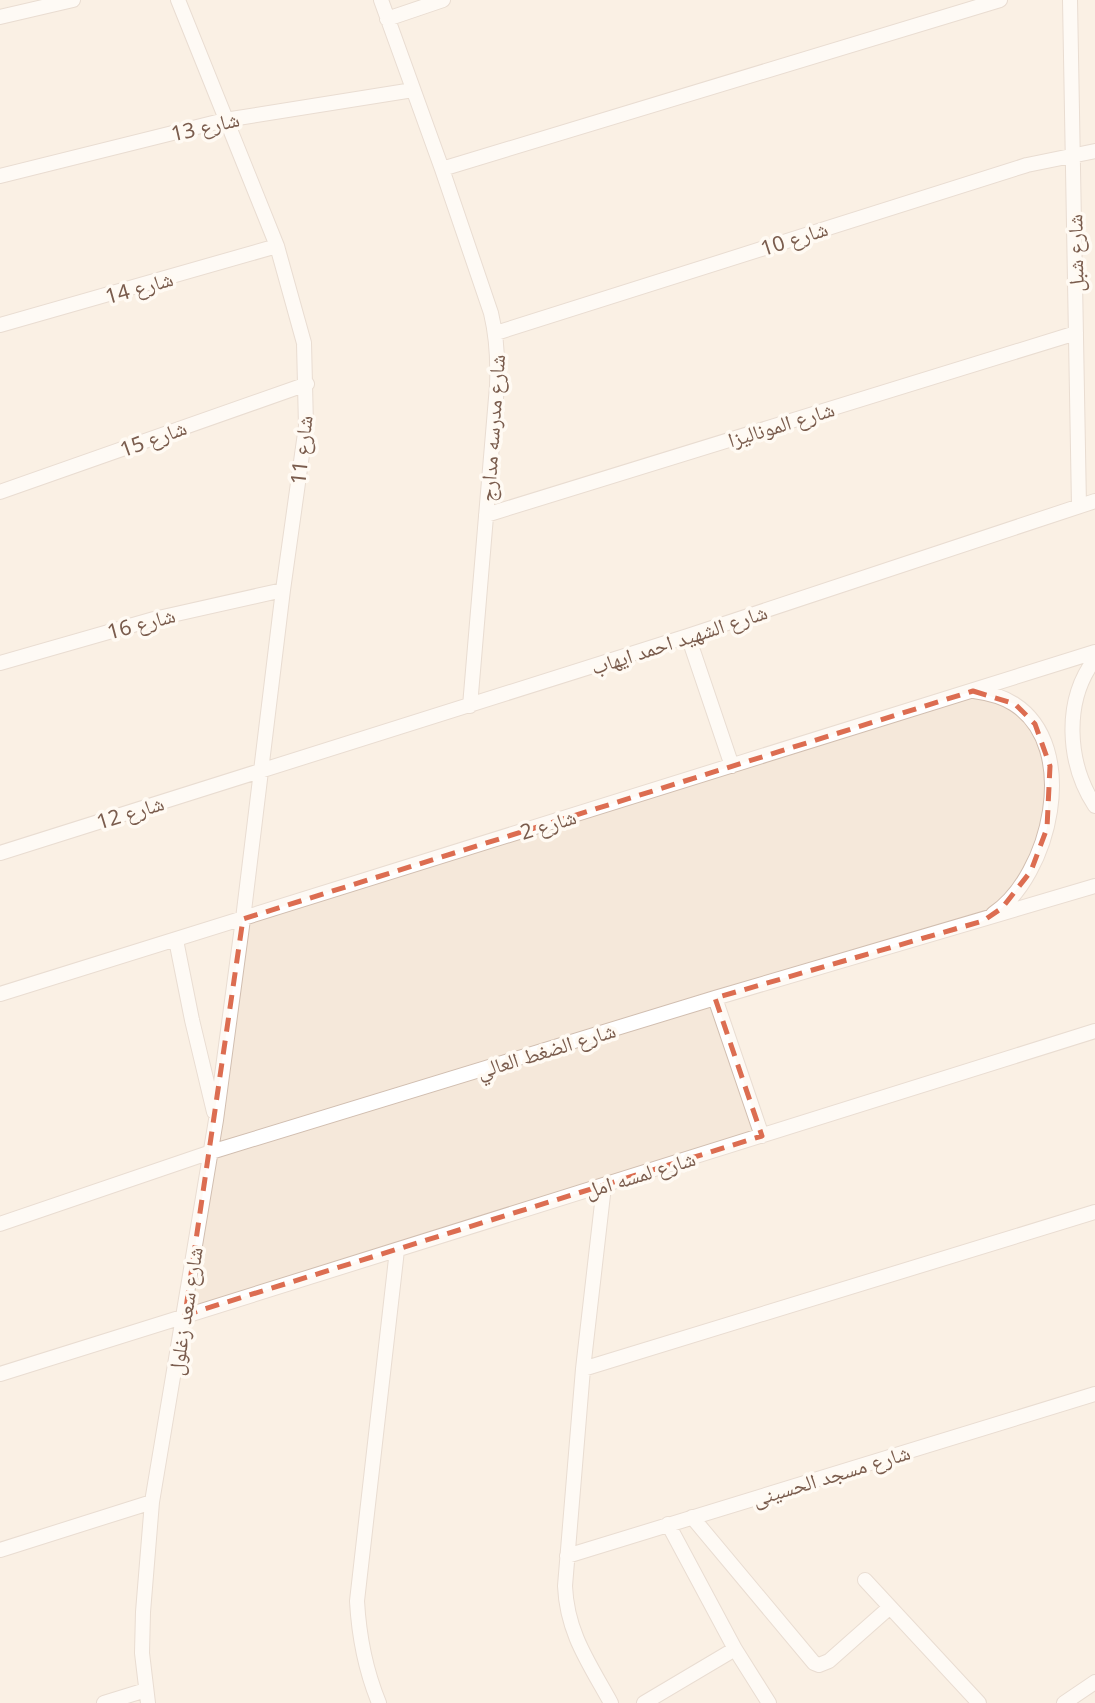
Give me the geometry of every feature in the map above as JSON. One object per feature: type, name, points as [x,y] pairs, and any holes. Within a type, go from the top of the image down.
[{"type":"street","points":[[0,17],[73,0]]},
{"type":"street","name":"شارع 11","points":[[178,0],[277,246],[304,343],[307,384],[306,426],[243,919]]},
{"type":"street","name":"شارع مدرسه مدارج","points":[[381,0],[442,169],[496,333],[497,386],[470,706]]},
{"type":"street","points":[[387,19],[443,0]]},
{"type":"street","points":[[442,169],[1000,0]]},
{"type":"street","name":"شارع شبل","points":[[1070,0],[1079,506]]},
{"type":"street","name":"شارع 13","points":[[0,176],[225,120],[413,90]]},
{"type":"street","name":"شارع 10","points":[[496,333],[1027,165],[1095,151]]},
{"type":"street","name":"شارع 14","points":[[0,325],[277,246]]},
{"type":"street","name":"شارع الموناليزا","points":[[486,515],[1076,334]]},
{"type":"street","name":"شارع 15","points":[[0,492],[307,384]]},
{"type":"street","name":"شارع الشهيد احمد ايهاب","points":[[260,771],[688,636],[1095,501]]},
{"type":"street","name":"شارع 16","points":[[0,663],[154,619],[283,590]]},
{"type":"street","points":[[688,636],[732,766]]},
{"type":"street","name":"شارع 2","points":[[0,994],[1095,652]]},
{"type":"street","points":[[1095,659],[1081,684],[1072,724],[1083,783],[1095,806]]},
{"type":"street","points":[[974,691],[1003,698],[1015,704],[1031,719],[1043,737],[1051,783],[1047,828],[1031,871],[1018,891],[1002,908],[983,921]]},
{"type":"street","name":"شارع 12","points":[[0,853],[260,771]]},
{"type":"street","name":"شارع الضغط العالي","points":[[0,1224],[211,1152],[715,998],[1095,887]]},
{"type":"street","name":"شارع سعد زغلول","points":[[147,1697],[142,1653],[143,1612],[152,1503],[216,1120],[243,919]]},
{"type":"street","points":[[176,940],[216,1120]]},
{"type":"street","points":[[715,998],[762,1136]]},
{"type":"street","name":"شارع لمسه امل","points":[[0,1374],[1095,1031]]},
{"type":"street","points":[[604,1186],[583,1368],[567,1556],[566,1611],[575,1637],[611,1703]]},
{"type":"street","points":[[583,1368],[1095,1212]]},
{"type":"street","points":[[379,1703],[367,1675],[359,1639],[357,1601],[397,1250]]},
{"type":"street","name":"شارع مسجد الحسينى","points":[[567,1556],[1095,1394]]},
{"type":"street","points":[[0,1550],[152,1503]]},
{"type":"street","points":[[692,1517],[814,1663],[819,1665],[829,1661],[890,1607]]},
{"type":"street","points":[[668,1524],[735,1649],[769,1703]]},
{"type":"street","points":[[865,1580],[979,1703]]},
{"type":"street","points":[[645,1703],[735,1649]]},
{"type":"street","points":[[1064,1703],[1095,1682]]},
{"type":"street","points":[[104,1703],[147,1697]]},
{"type":"highlighted area","points":[[973,691],[1015,704],[1035,724],[1050,766],[1047,828],[1031,871],[1002,908],[983,921],[715,998],[762,1136],[185,1315],[243,919]]},
{"type":"shaded area","points":[[0,0],[1095,0],[1095,1703],[0,1703]]}]
